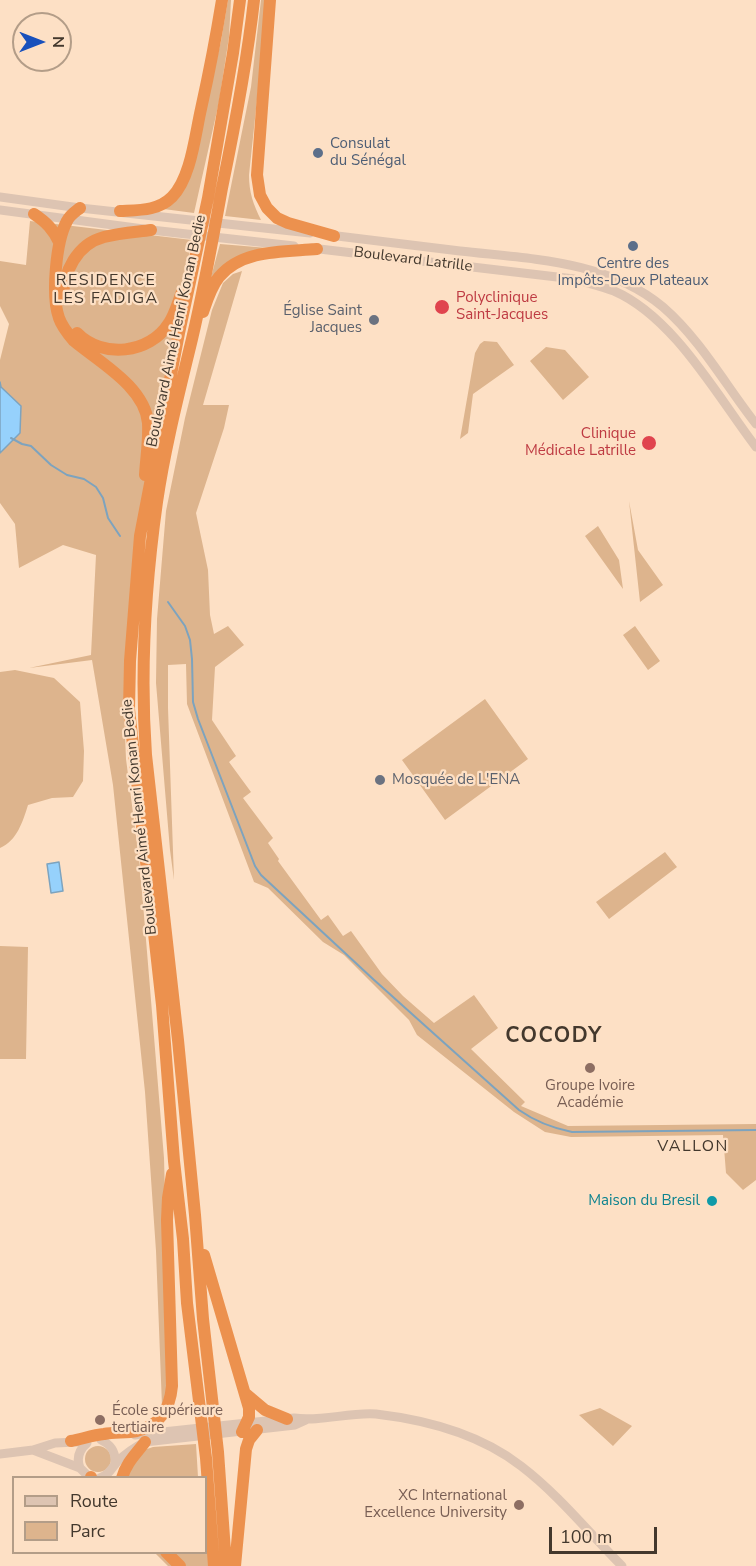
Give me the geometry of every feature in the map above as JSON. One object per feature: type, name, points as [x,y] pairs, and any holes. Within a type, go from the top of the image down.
[{"type":"highway","points":[[120,212],[152,209],[178,191],[184,178],[199,118],[222,0]]},
{"type":"highway","name":"Boulevard Aimé Henri Konan Bedie","points":[[226,1566],[219,1464],[203,1319],[178,1040],[146,755],[143,660],[145,607],[157,501],[181,381],[209,260],[214,199],[240,0]]},
{"type":"highway","name":"Boulevard Aimé Henri Konan Bedie","points":[[214,1566],[207,1470],[187,1303],[162,1005],[129,709],[130,661],[142,524],[195,258],[214,199],[245,69],[254,0]]},
{"type":"highway","points":[[270,0],[257,175],[260,195],[267,208],[277,218],[334,236]]},
{"type":"highway","points":[[80,208],[68,219],[59,242],[55,300],[58,318],[74,341],[133,390],[144,406],[148,422],[148,439],[142,524]]},
{"type":"highway","points":[[31,214],[48,224],[59,242]]},
{"type":"highway","points":[[151,230],[104,237],[93,241],[81,250],[68,269],[64,282],[65,310],[69,321],[84,340],[108,350],[118,350],[139,346],[159,334],[169,324],[195,258]]},
{"type":"highway","points":[[192,338],[217,280],[230,267],[251,256],[264,253],[317,249]]},
{"type":"highway","points":[[71,1441],[98,1439],[147,1428],[161,1417],[170,1398],[172,1386],[167,1220],[169,1185],[174,1161]]},
{"type":"highway","points":[[195,1215],[208,1274],[249,1408],[243,1428],[249,1440],[246,1449],[235,1566]]},
{"type":"highway","points":[[246,1394],[266,1410],[286,1419]]},
{"type":"highway","points":[[199,1476],[200,1414]]},
{"type":"highway","points":[[123,1476],[131,1459],[145,1442]]},
{"type":"highway","points":[[168,1554],[180,1566]]},
{"type":"main road","name":"Boulevard Latrille","points":[[0,197],[576,266],[620,279],[649,297],[677,321],[756,424]]},
{"type":"main road","points":[[31,214],[45,210],[48,203]]},
{"type":"main road","name":"Boulevard Latrille","points":[[0,210],[151,230],[574,279],[614,291],[641,307],[681,345],[756,447]]},
{"type":"main road","points":[[243,1428],[294,1418],[306,1420],[364,1414],[398,1417],[439,1426],[484,1443],[512,1460],[540,1482],[622,1566]]},
{"type":"main road","points":[[0,1454],[33,1450],[71,1441],[295,1425],[306,1420]]},
{"type":"main road","points":[[104,1476],[134,1447],[145,1442],[191,1433]]},
{"type":"main road","points":[[98,1439],[107,1443],[114,1452],[115,1464]]},
{"type":"main road","points":[[90,1476],[80,1468],[78,1463],[80,1451],[98,1439]]},
{"type":"main road","points":[[33,1450],[80,1468]]},
{"type":"green space","points":[[228,0],[231,0],[229,37],[219,102],[194,213],[156,208],[177,191],[211,84]]},
{"type":"green space","points":[[261,0],[266,0],[265,24],[249,175],[252,198],[261,220],[225,216],[251,87]]},
{"type":"green space","points":[[30,221],[192,240],[134,546],[125,661],[126,759],[140,867],[164,1158],[170,1385],[162,1406],[156,1251],[145,1092],[113,785],[92,660],[29,668],[91,655],[96,555],[63,545],[19,568],[15,524],[0,503],[0,453],[20,433],[0,387],[0,360],[9,324],[0,306],[0,261],[26,265]]},
{"type":"green space","points":[[220,244],[268,248],[208,288]]},
{"type":"green space","points":[[242,271],[203,405],[229,405],[224,428],[196,513],[208,570],[210,615],[214,634],[228,626],[244,645],[215,667],[212,720],[236,756],[229,762],[251,792],[243,798],[273,838],[268,843],[279,859],[278,861],[321,920],[328,915],[343,936],[351,931],[382,974],[434,1023],[474,995],[498,1028],[471,1049],[525,1102],[521,1106],[568,1126],[756,1124],[756,1180],[743,1190],[726,1173],[723,1135],[571,1137],[545,1132],[514,1112],[417,1035],[409,1020],[344,955],[323,942],[268,888],[254,882],[187,704],[186,664],[168,665],[174,880],[156,683],[157,619],[166,511],[185,418],[212,310],[223,283],[233,274]]},
{"type":"green space","points":[[484,341],[497,342],[514,365],[473,394],[468,433],[460,439],[475,353]]},
{"type":"green space","points":[[546,347],[565,350],[589,377],[563,400],[530,361]]},
{"type":"green space","points":[[629,501],[638,550],[663,585],[640,602]]},
{"type":"green space","points":[[598,526],[619,560],[623,589],[585,536]]},
{"type":"green space","points":[[635,626],[660,661],[648,670],[623,635]]},
{"type":"green space","points":[[15,670],[54,678],[80,702],[84,751],[83,781],[73,797],[52,798],[28,805],[15,836],[0,848],[0,672]]},
{"type":"green space","points":[[485,699],[528,759],[445,820],[402,760]]},
{"type":"green space","points":[[665,852],[677,867],[609,919],[596,902]]},
{"type":"green space","points":[[0,946],[28,947],[26,1059],[0,1059]]},
{"type":"green space","points":[[600,1408],[632,1426],[613,1446],[579,1415]]},
{"type":"green space","points":[[196,1444],[198,1476],[125,1476],[144,1450],[153,1447]]},
{"type":"green space","points":[[98,1446],[107,1450],[111,1459],[107,1468],[98,1472],[89,1468],[85,1459],[89,1450]]},
{"type":"green space","points":[[207,1527],[209,1566],[168,1566],[156,1554],[207,1554]]},
{"type":"water","points":[[0,382],[1,387],[21,406],[20,433],[0,453]]},
{"type":"water","points":[[59,862],[63,891],[51,893],[47,864]]},
{"type":"waterway","points":[[11,438],[31,446],[51,465],[67,475],[84,479],[96,487],[103,498],[108,518],[120,536]]},
{"type":"waterway","points":[[168,602],[185,626],[190,640],[193,702],[255,866],[261,875],[373,979],[519,1110],[544,1124],[572,1132],[756,1130]]},
{"type":"place","name":"Consulat du Sénégal","points":[[318,153]]},
{"type":"place","name":"Centre des Impôts-Deux Plateaux","points":[[633,246]]},
{"type":"place","name":"Polyclinique Saint-Jacques","points":[[442,307]]},
{"type":"place","name":"Église Saint Jacques","points":[[374,320]]},
{"type":"place","name":"Clinique Médicale Latrille","points":[[649,443]]},
{"type":"place","name":"Mosquée de L'ENA","points":[[380,780]]},
{"type":"place","name":"Groupe Ivoire Académie","points":[[590,1068]]},
{"type":"place","name":"Maison du Bresil","points":[[712,1201]]},
{"type":"place","name":"École supérieure tertiaire","points":[[100,1420]]},
{"type":"place","name":"XC International Excellence University","points":[[519,1505]]},
{"type":"district","name":"RESIDENCE LES FADIGA","points":[[106,290]]},
{"type":"district","name":"COCODY","points":[[554,1037]]},
{"type":"district","name":"VALLON","points":[[693,1147]]}]
